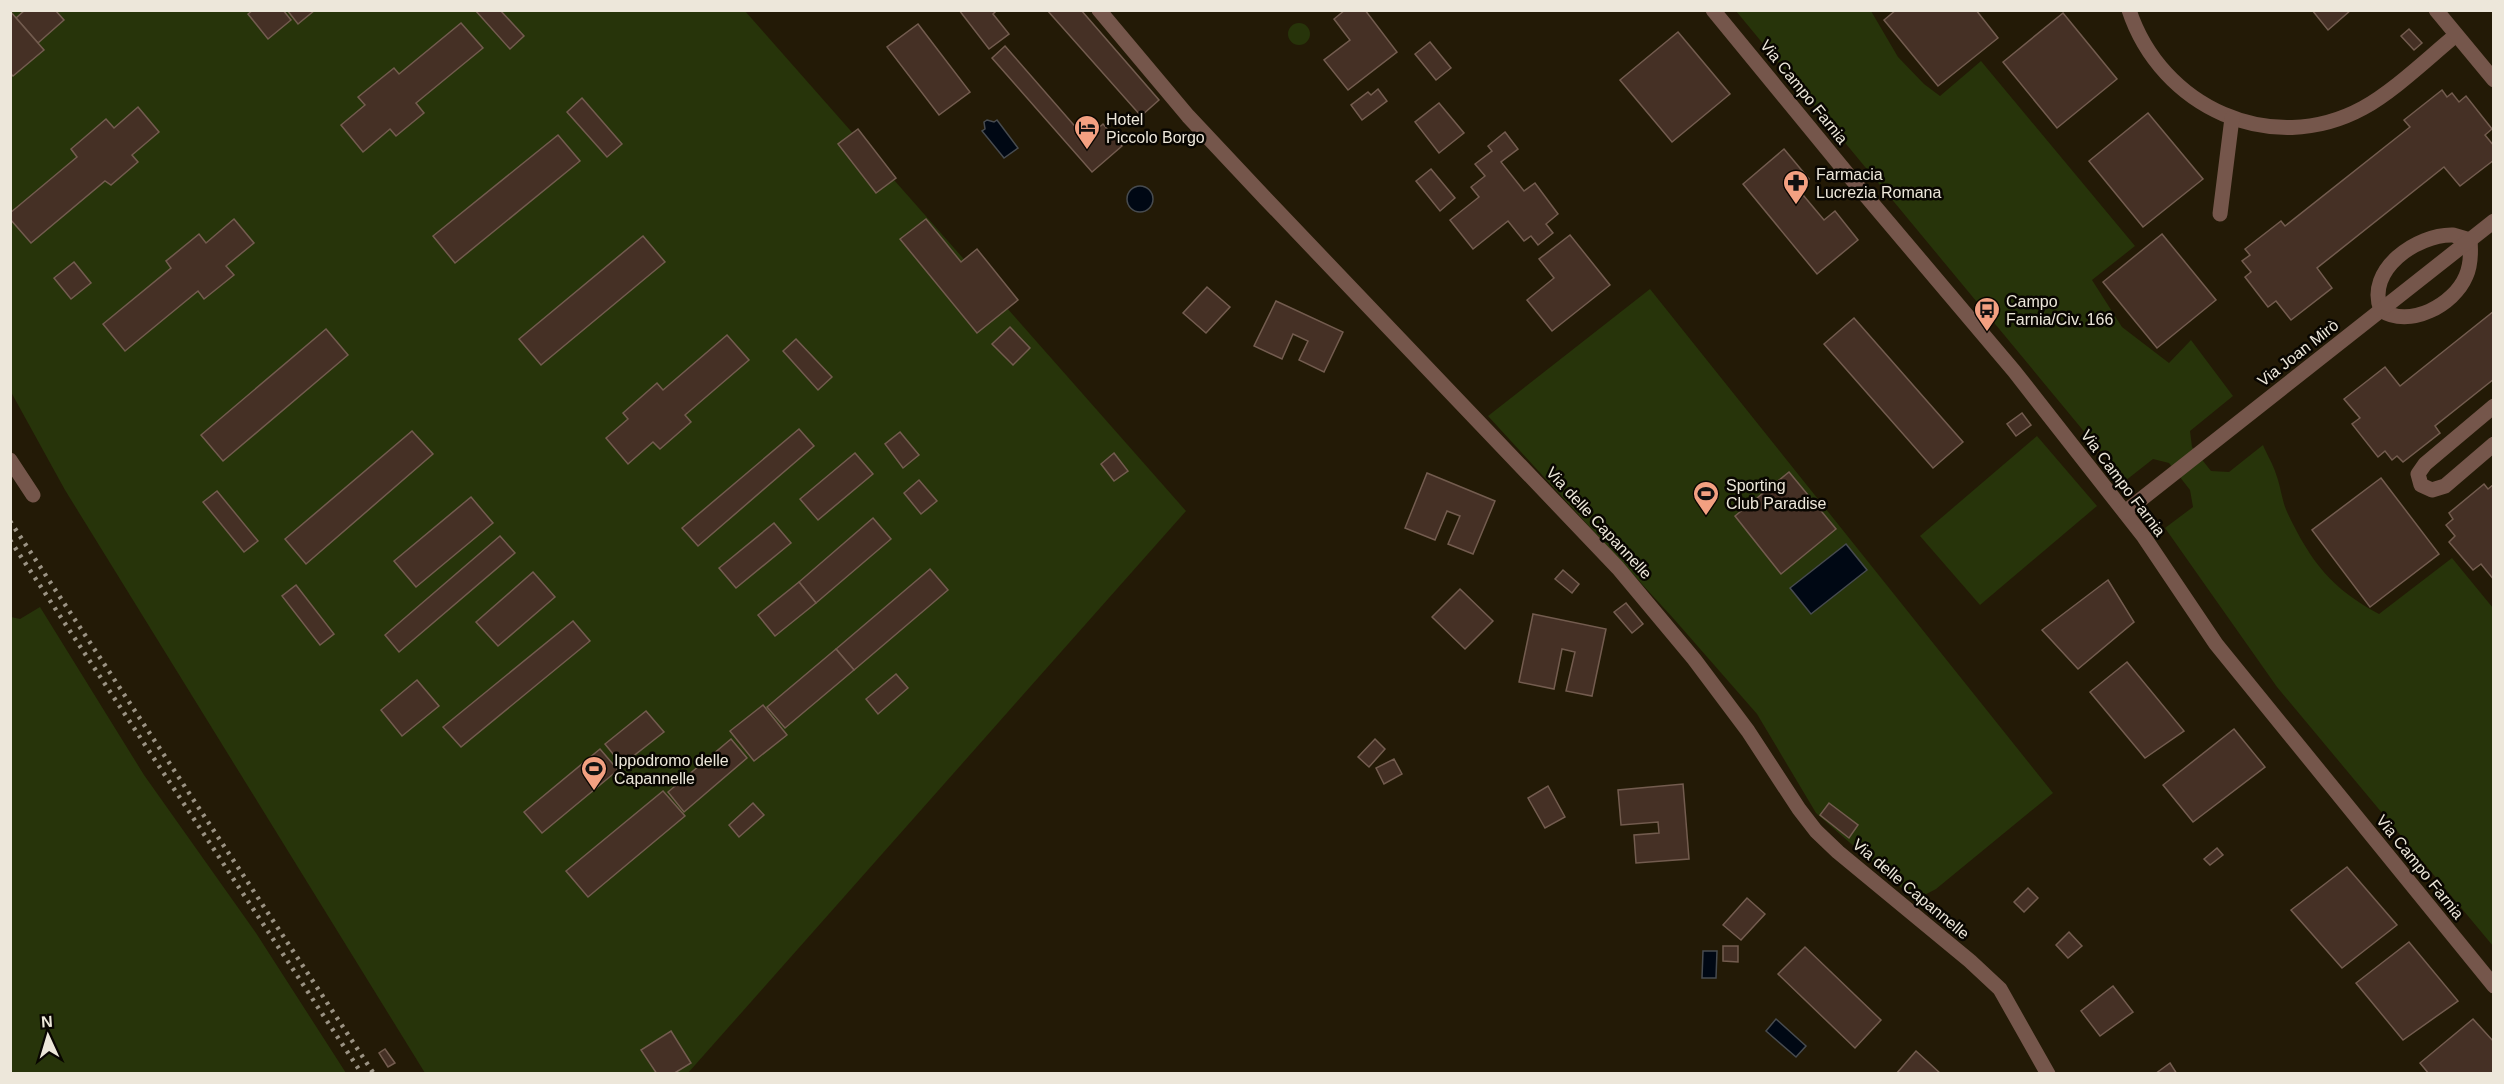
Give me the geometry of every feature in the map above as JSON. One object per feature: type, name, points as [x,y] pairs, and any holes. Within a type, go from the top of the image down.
[{"type":"street","name":"Via delle Capannelle","points":[[1099,10],[1188,116],[1618,568],[1694,659],[1753,739],[1816,831],[1994,983],[2012,1007],[2048,1074]]},
{"type":"street","name":"Via Campo Farnia","points":[[1713,10],[2014,371],[2125,512],[2216,644],[2493,986]]},
{"type":"street","points":[[2129,10],[2145,47],[2164,71],[2193,96],[2232,118],[2256,126],[2281,129],[2317,124],[2350,114],[2374,101],[2456,35]]},
{"type":"street","points":[[2436,10],[2493,80]]},
{"type":"street","points":[[2220,214],[2232,118]]},
{"type":"street","name":"Via Joan Mirò","points":[[2125,512],[2493,221]]},
{"type":"street","points":[[2453,235],[2469,240],[2470,263],[2467,274],[2461,286],[2450,297],[2423,314],[2407,318],[2393,316],[2381,310],[2377,295],[2379,283],[2403,253],[2418,243],[2434,237],[2453,235]]},
{"type":"street","points":[[2493,406],[2425,464],[2418,474],[2421,485],[2432,490],[2445,486],[2493,444]]},
{"type":"street","points":[[10,460],[33,495]]},
{"type":"green space","name":"Ippodromo delle Capannelle","points":[[10,11],[745,11],[1186,511],[688,1073],[425,1073],[65,490],[11,392]]},
{"type":"green space","points":[[1736,11],[1871,11],[1898,57],[1924,84],[1940,96],[1981,61],[2135,246],[2092,280],[2122,327],[2169,363],[2191,340],[2233,396],[2190,431],[2192,447],[2211,471],[2229,472],[2263,445],[2275,470],[2284,505],[2305,546],[2324,573],[2348,595],[2379,614],[2452,558],[2493,608],[2493,946],[2277,687],[2165,528],[2193,507],[2190,490],[2169,463],[2153,459],[2125,481]]},
{"type":"green space","points":[[1295,23],[1303,23],[1310,30],[1310,38],[1303,45],[1295,45],[1288,38],[1288,30]]},
{"type":"green space","name":"Sporting Club Paradise","points":[[1650,289],[2053,793],[1936,889],[1915,900],[1816,813],[1757,714],[1673,618],[1488,416]]},
{"type":"green space","points":[[2037,436],[2097,506],[1980,605],[1920,536]]},
{"type":"green space","points":[[40,607],[144,775],[256,933],[346,1073],[11,1073],[11,617],[20,619]]},
{"type":"shaded area","points":[[987,120],[994,122],[997,120],[1018,148],[1004,158],[982,131],[985,129],[984,122]]},
{"type":"shaded area","points":[[1140,186],[1149,190],[1153,199],[1149,208],[1140,212],[1131,208],[1127,199],[1131,190]]},
{"type":"shaded area","points":[[1846,544],[1867,570],[1811,614],[1790,588]]},
{"type":"shaded area","points":[[1703,951],[1717,951],[1716,978],[1702,978]]},
{"type":"shaded area","points":[[1776,1019],[1806,1046],[1796,1057],[1766,1031]]},
{"type":"building","points":[[25,10],[55,10],[64,20],[38,43],[16,18]]},
{"type":"building","points":[[253,10],[283,10],[291,20],[268,39],[248,14]]},
{"type":"building","points":[[287,10],[315,10],[298,24]]},
{"type":"building","points":[[475,10],[500,10],[524,36],[510,49]]},
{"type":"building","points":[[959,10],[997,10],[993,14],[1009,34],[989,49]]},
{"type":"building","points":[[1047,10],[1081,10],[1159,100],[1141,116]]},
{"type":"building","points":[[1345,10],[1365,10],[1397,52],[1348,90],[1324,60],[1350,40],[1334,19]]},
{"type":"building","points":[[1896,10],[1976,10],[1998,38],[1938,86],[1884,20]]},
{"type":"building","points":[[2312,10],[2351,10],[2328,30]]},
{"type":"building","points":[[10,11],[44,50],[13,76],[10,73]]},
{"type":"building","points":[[2063,13],[2117,79],[2057,128],[2003,62]]},
{"type":"building","points":[[461,23],[483,48],[416,103],[424,113],[396,136],[390,129],[363,152],[341,125],[365,105],[358,97],[394,68],[399,74]]},
{"type":"building","points":[[918,24],[970,92],[939,115],[887,47]]},
{"type":"building","points":[[2409,29],[2422,43],[2414,50],[2401,36]]},
{"type":"building","points":[[1678,32],[1730,94],[1672,142],[1620,80]]},
{"type":"building","points":[[1430,42],[1451,68],[1436,80],[1415,54]]},
{"type":"building","points":[[1005,46],[1086,139],[1103,124],[1122,146],[1092,172],[992,58]]},
{"type":"building","points":[[1378,89],[1387,101],[1362,120],[1351,105],[1368,92],[1371,95]]},
{"type":"building","points":[[2442,90],[2447,97],[2452,93],[2459,102],[2466,96],[2492,129],[2485,135],[2494,146],[2494,160],[2460,186],[2444,167],[2317,268],[2332,288],[2291,320],[2276,301],[2268,307],[2245,277],[2251,272],[2242,261],[2250,255],[2245,249],[2281,221],[2285,226],[2410,127],[2404,120]]},
{"type":"building","points":[[582,98],[622,144],[607,157],[567,112]]},
{"type":"building","points":[[1439,103],[1464,133],[1439,153],[1415,122]]},
{"type":"building","points":[[138,107],[159,132],[132,155],[138,162],[111,185],[105,181],[31,243],[10,219],[10,213],[77,157],[71,149],[106,119],[114,128]]},
{"type":"building","points":[[2148,113],[2203,179],[2143,227],[2089,161]]},
{"type":"building","points":[[858,129],[896,178],[876,193],[838,144]]},
{"type":"building","points":[[1505,132],[1518,149],[1501,162],[1524,191],[1535,183],[1558,214],[1546,224],[1553,233],[1538,245],[1531,236],[1524,241],[1508,221],[1473,249],[1450,220],[1479,197],[1471,187],[1485,176],[1475,164],[1492,151],[1488,146]]},
{"type":"building","points":[[558,135],[580,161],[455,263],[433,236]]},
{"type":"building","points":[[1784,149],[1809,179],[1798,189],[1824,220],[1835,211],[1858,240],[1817,274],[1743,184]]},
{"type":"building","points":[[1431,169],[1455,198],[1440,211],[1416,181]]},
{"type":"building","points":[[234,219],[254,243],[226,266],[234,275],[204,299],[198,291],[125,351],[103,324],[171,268],[166,261],[199,234],[206,243]]},
{"type":"building","points":[[926,219],[961,262],[977,249],[1018,300],[977,333],[900,239]]},
{"type":"building","points":[[2162,234],[2216,300],[2157,348],[2103,282]]},
{"type":"building","points":[[1570,235],[1610,285],[1552,331],[1527,300],[1554,278],[1539,259]]},
{"type":"building","points":[[643,236],[665,262],[541,365],[519,339]]},
{"type":"building","points":[[74,262],[91,283],[71,299],[54,278]]},
{"type":"building","points":[[1207,287],[1230,307],[1206,333],[1183,313]]},
{"type":"building","points":[[1276,301],[1343,332],[1324,372],[1299,360],[1308,341],[1293,334],[1282,359],[1254,346]]},
{"type":"building","points":[[2494,311],[2494,379],[2435,426],[2440,433],[2403,462],[2397,456],[2392,460],[2385,451],[2378,457],[2352,424],[2360,418],[2344,399],[2385,367],[2400,386]]},
{"type":"building","points":[[1854,318],[1963,442],[1933,468],[1824,344]]},
{"type":"building","points":[[1010,327],[1030,348],[1013,365],[992,344]]},
{"type":"building","points":[[326,329],[348,355],[223,461],[201,435]]},
{"type":"building","points":[[727,335],[749,360],[685,415],[691,422],[660,449],[653,442],[628,464],[606,438],[628,419],[623,413],[657,383],[663,390]]},
{"type":"building","points":[[796,339],[832,377],[818,390],[783,351]]},
{"type":"building","points":[[2022,413],[2031,425],[2016,436],[2007,424]]},
{"type":"building","points":[[799,429],[814,446],[698,546],[682,528]]},
{"type":"building","points":[[412,431],[433,454],[306,564],[285,539]]},
{"type":"building","points":[[900,432],[919,455],[903,468],[885,444]]},
{"type":"building","points":[[855,453],[873,474],[818,520],[800,499]]},
{"type":"building","points":[[1114,453],[1128,471],[1114,481],[1101,464]]},
{"type":"building","points":[[1789,472],[1836,529],[1781,574],[1735,516]]},
{"type":"building","points":[[1427,473],[1495,501],[1473,554],[1448,544],[1460,516],[1447,511],[1435,540],[1405,528]]},
{"type":"building","points":[[2381,478],[2439,554],[2370,607],[2312,530]]},
{"type":"building","points":[[919,480],[937,501],[921,514],[904,493]]},
{"type":"building","points":[[2484,484],[2488,489],[2494,484],[2494,580],[2481,564],[2473,570],[2449,542],[2455,536],[2446,525],[2453,519],[2449,513]]},
{"type":"building","points":[[217,491],[258,541],[244,552],[203,502]]},
{"type":"building","points":[[471,497],[493,523],[416,587],[394,561]]},
{"type":"building","points":[[873,518],[891,539],[816,603],[799,582]]},
{"type":"building","points":[[774,523],[791,543],[736,588],[719,568]]},
{"type":"building","points":[[500,536],[515,553],[399,652],[385,635]]},
{"type":"building","points":[[930,569],[948,590],[854,670],[836,649]]},
{"type":"building","points":[[1563,570],[1579,584],[1572,593],[1555,579]]},
{"type":"building","points":[[533,572],[555,597],[498,646],[476,622]]},
{"type":"building","points":[[2108,580],[2134,622],[2078,669],[2042,630]]},
{"type":"building","points":[[799,582],[816,603],[775,636],[758,615]]},
{"type":"building","points":[[296,585],[334,634],[320,645],[282,596]]},
{"type":"building","points":[[1460,589],[1493,621],[1465,649],[1432,617]]},
{"type":"building","points":[[1626,603],[1643,624],[1632,633],[1614,612]]},
{"type":"building","points":[[1533,614],[1606,629],[1592,696],[1566,691],[1575,652],[1562,649],[1554,689],[1519,682]]},
{"type":"building","points":[[573,621],[590,641],[461,747],[443,727]]},
{"type":"building","points":[[836,649],[854,670],[785,728],[767,707]]},
{"type":"building","points":[[2127,662],[2184,731],[2145,758],[2090,692]]},
{"type":"building","points":[[896,674],[908,688],[878,714],[866,699]]},
{"type":"building","points":[[417,680],[439,706],[402,736],[381,710]]},
{"type":"building","points":[[763,705],[787,735],[754,761],[730,731]]},
{"type":"building","points":[[646,711],[664,732],[622,765],[605,744]]},
{"type":"building","points":[[2234,729],[2265,767],[2193,822],[2163,785]]},
{"type":"building","points":[[731,739],[747,758],[684,812],[668,792]]},
{"type":"building","points":[[1375,739],[1385,749],[1369,767],[1358,757]]},
{"type":"building","points":[[600,749],[618,770],[542,833],[524,812]]},
{"type":"building","points":[[1394,759],[1402,774],[1384,784],[1376,768]]},
{"type":"building","points":[[1683,784],[1689,859],[1636,863],[1634,835],[1659,833],[1658,822],[1621,825],[1618,790]]},
{"type":"building","points":[[1548,786],[1565,817],[1545,828],[1528,798]]},
{"type":"building","points":[[663,791],[685,816],[588,897],[566,871]]},
{"type":"building","points":[[753,803],[764,815],[739,837],[729,825]]},
{"type":"building","points":[[1829,803],[1858,825],[1849,838],[1820,815]]},
{"type":"building","points":[[2217,848],[2223,855],[2210,865],[2204,859]]},
{"type":"building","points":[[2347,867],[2397,925],[2342,968],[2291,910]]},
{"type":"building","points":[[2028,888],[2038,898],[2024,912],[2014,902]]},
{"type":"building","points":[[1747,898],[1765,914],[1741,940],[1723,925]]},
{"type":"building","points":[[2069,932],[2082,946],[2068,958],[2056,945]]},
{"type":"building","points":[[2409,942],[2458,1001],[2403,1040],[2356,983]]},
{"type":"building","points":[[1723,946],[1738,946],[1738,962],[1723,961]]},
{"type":"building","points":[[1805,947],[1881,1020],[1855,1048],[1778,974]]},
{"type":"building","points":[[2113,986],[2133,1012],[2100,1036],[2081,1011]]},
{"type":"building","points":[[2473,1019],[2494,1042],[2494,1074],[2429,1074],[2420,1063]]},
{"type":"building","points":[[671,1031],[691,1063],[673,1074],[657,1074],[641,1050]]},
{"type":"building","points":[[385,1049],[395,1063],[388,1067],[379,1053]]},
{"type":"building","points":[[1916,1051],[1941,1074],[1896,1074]]},
{"type":"building","points":[[2170,1063],[2177,1074],[2155,1074]]},
{"type":"railway","points":[[10,521],[374,1074]]},
{"type":"railway","points":[[10,540],[362,1074]]},
{"type":"place","name":"Hotel Piccolo Borgo","points":[[1087,151]]},
{"type":"place","name":"Farmacia Lucrezia Romana","points":[[1796,206]]},
{"type":"place","name":"Campo Farnia/Civ. 166","points":[[1987,333]]},
{"type":"place","name":"Sporting Club Paradise","points":[[1706,517]]},
{"type":"place","name":"Ippodromo delle Capannelle","points":[[594,792]]}]
